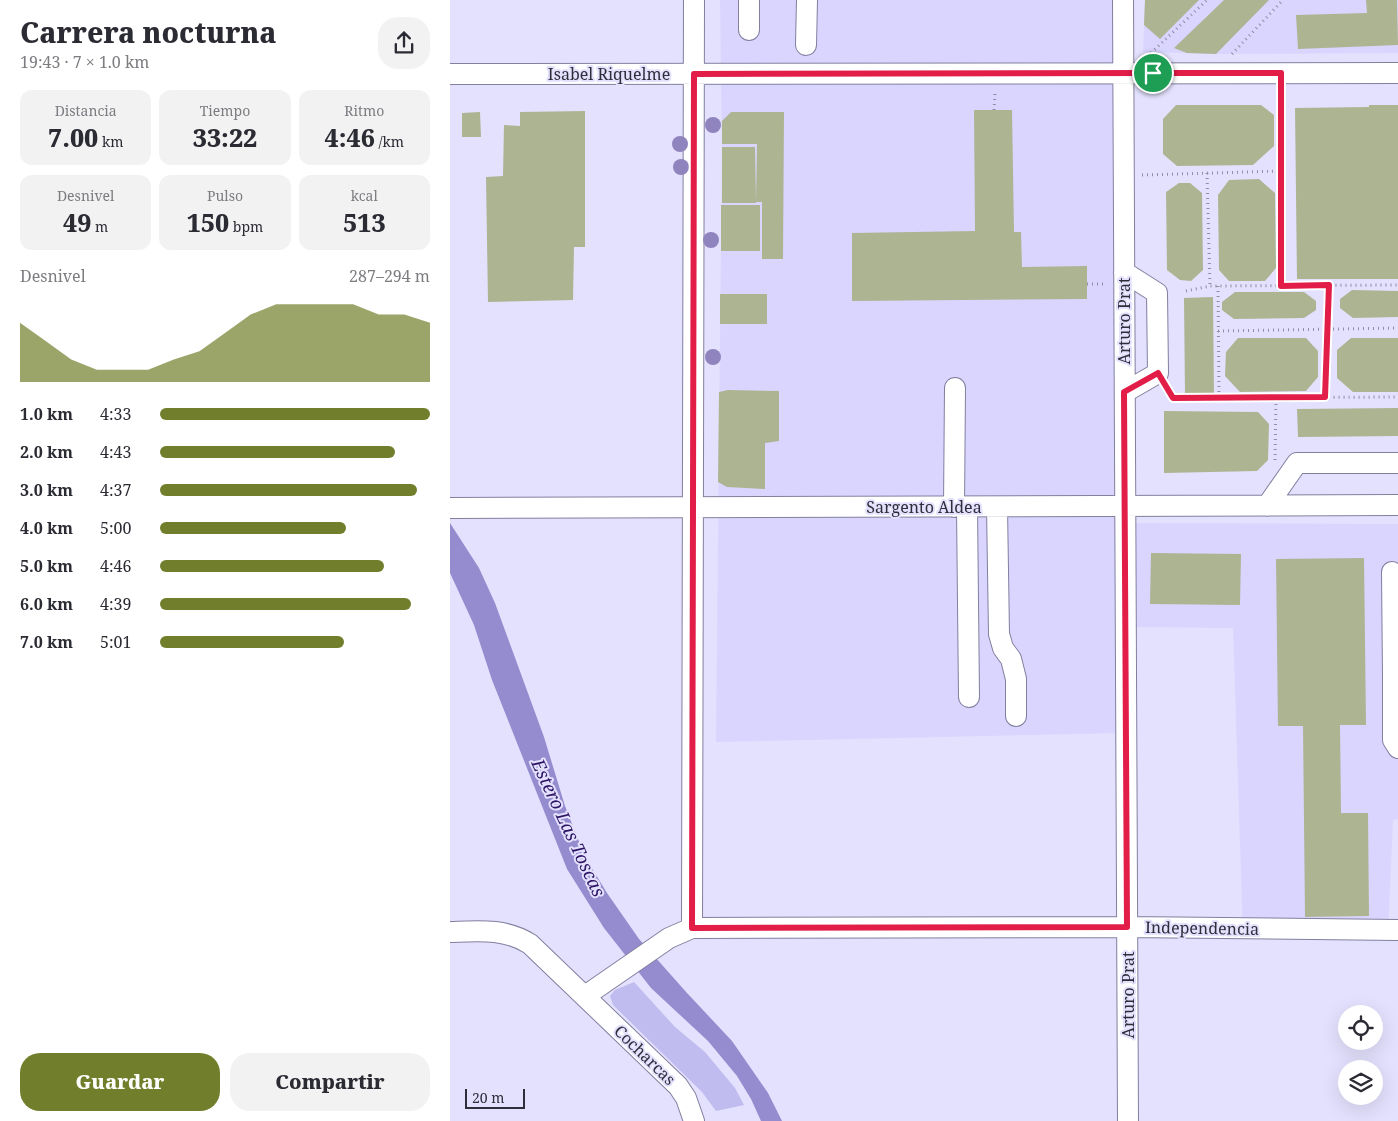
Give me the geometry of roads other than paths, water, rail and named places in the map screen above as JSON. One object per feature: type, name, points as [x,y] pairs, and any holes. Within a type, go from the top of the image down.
[{"type":"street","points":[[692,928],[694,0]]},
{"type":"street","points":[[749,0],[749,30]]},
{"type":"street","points":[[806,45],[807,0]]},
{"type":"street","name":"Arturo Prat","points":[[1123,0],[1128,1121]]},
{"type":"street","name":"Isabel Riquelme","points":[[450,74],[1398,73]]},
{"type":"street","points":[[1124,272],[1157,293],[1158,373],[1124,392]]},
{"type":"street","points":[[955,388],[969,697]]},
{"type":"street","points":[[1267,506],[1297,463],[1398,463]]},
{"type":"street","name":"Sargento Aldea","points":[[454,508],[1398,505]]},
{"type":"street","points":[[998,506],[999,634],[1003,648],[1011,659],[1016,679],[1016,716]]},
{"type":"street","points":[[1392,572],[1395,680],[1393,740],[1398,748]]},
{"type":"street","name":"Independencia","points":[[585,996],[660,944],[692,928],[1127,927],[1398,930]]},
{"type":"street","points":[[450,932],[500,932],[522,939],[538,951],[585,996]]},
{"type":"street","name":"Cocharcas","points":[[585,996],[678,1086],[686,1098],[694,1121]]},
{"type":"water","name":"Estero Las Toscas","points":[[450,523],[479,568],[495,603],[544,737],[565,806],[585,857],[639,939],[732,1041],[768,1093],[782,1121],[761,1121],[751,1099],[737,1076],[708,1041],[651,988],[604,928],[567,869],[492,680],[474,625],[450,573]]}]
